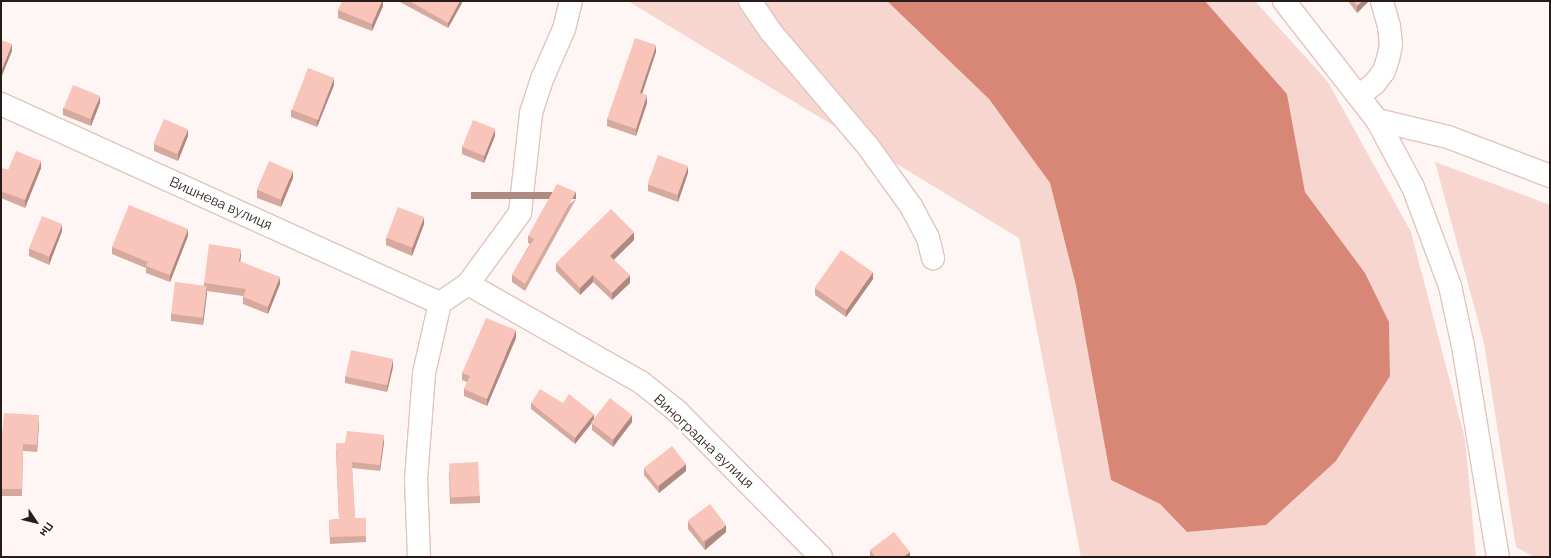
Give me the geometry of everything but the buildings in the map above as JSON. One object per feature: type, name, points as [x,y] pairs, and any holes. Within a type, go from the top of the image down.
[{"type":"street","points":[[750,1],[771,32],[867,145],[911,206],[928,238],[933,258]]},
{"type":"street","points":[[1284,1],[1377,120],[1413,186],[1450,286],[1463,346],[1498,557]]},
{"type":"street","points":[[1359,96],[1375,83],[1388,59],[1391,45],[1389,26],[1382,1]]},
{"type":"street","points":[[420,557],[416,480],[424,373],[440,303],[468,284],[520,214],[531,114],[570,2]]},
{"type":"street","name":"Вишнева вулиця","points":[[1,104],[440,303]]},
{"type":"street","points":[[1377,120],[1448,137],[1550,176]]},
{"type":"street","name":"Виноградна вулиця","points":[[468,284],[642,383],[677,411],[821,557]]},
{"type":"shaded area","points":[[628,1],[887,1],[989,99],[1050,183],[1076,286],[1111,480],[1160,504],[1187,532],[1266,525],[1390,376],[1389,322],[1365,273],[1305,192],[1287,94],[1205,1],[1255,1],[1328,82],[1411,232],[1465,439],[1476,557],[1081,557],[1019,238]]},
{"type":"shaded area","points":[[887,1],[1205,1],[1287,94],[1305,192],[1365,273],[1389,322],[1390,376],[1336,461],[1266,525],[1187,532],[1160,504],[1111,480],[1076,286],[1050,183],[989,99]]},
{"type":"shaded area","points":[[1435,162],[1550,205],[1550,557],[1534,557],[1516,547],[1484,343]]}]
